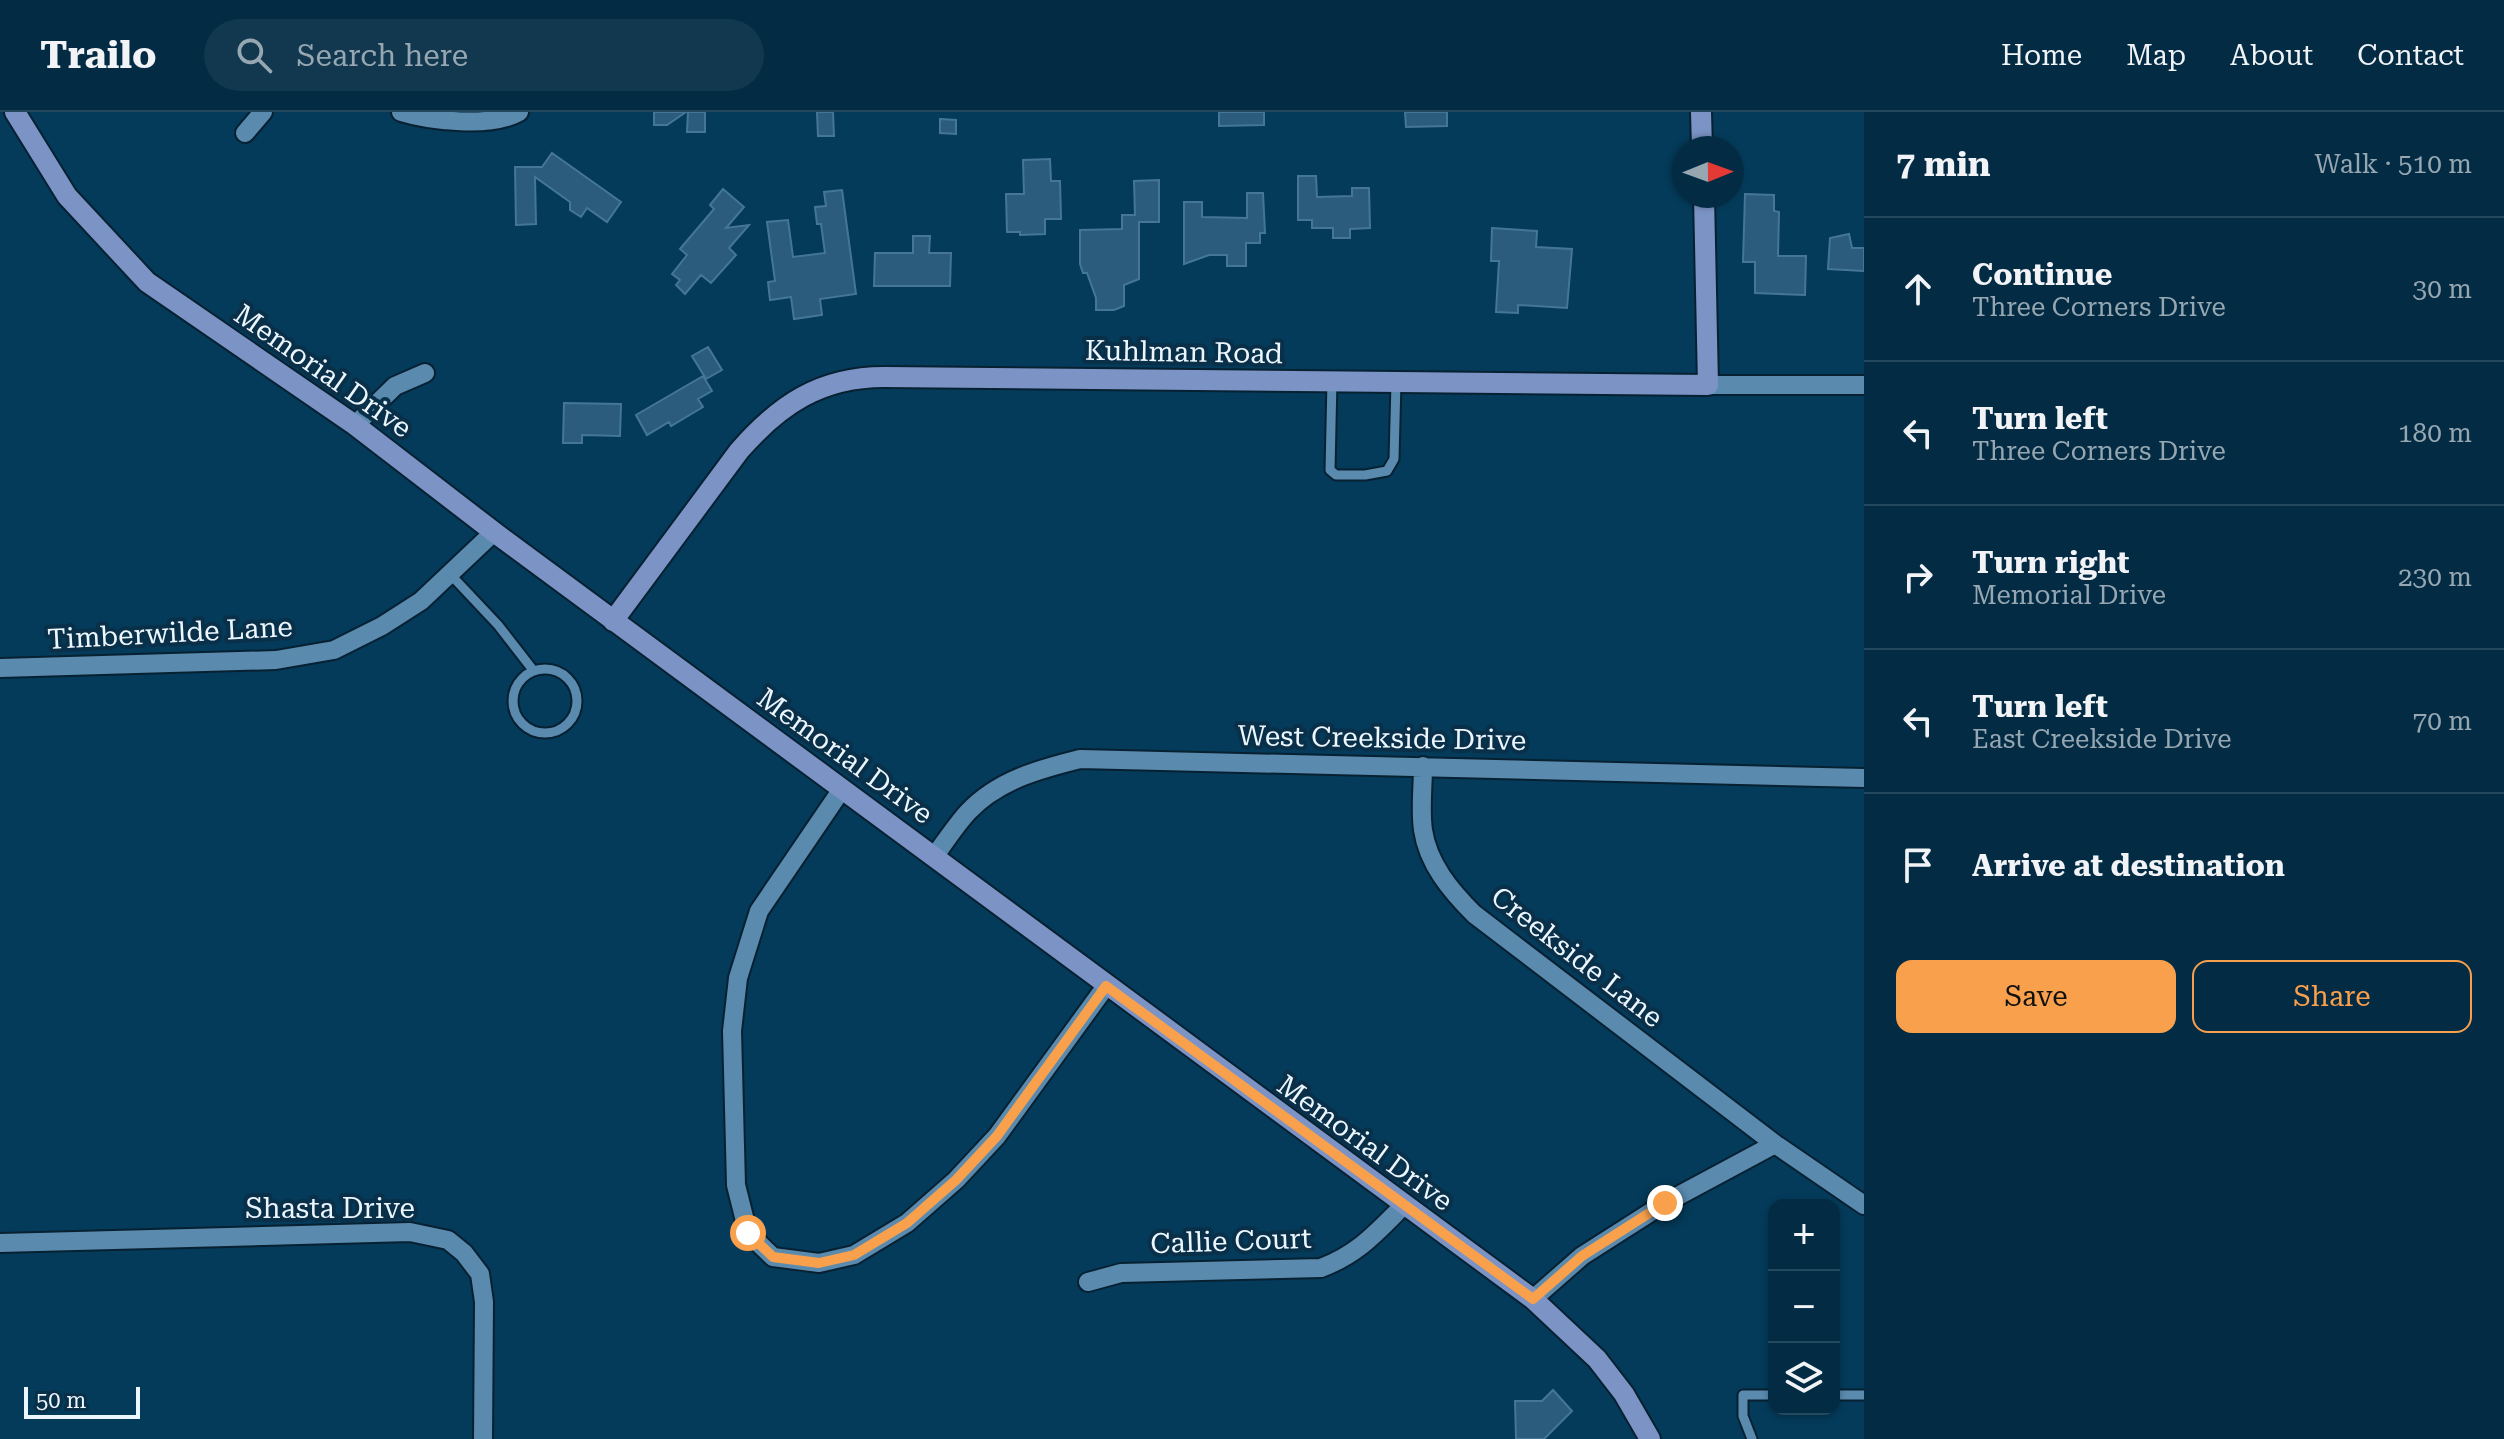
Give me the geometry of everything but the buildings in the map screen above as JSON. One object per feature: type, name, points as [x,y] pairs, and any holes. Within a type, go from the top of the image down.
[{"type":"street","name":"Memorial Drive","points":[[15,112],[67,196],[147,282],[355,425],[613,621],[1533,1299],[1597,1359],[1624,1394],[1650,1439]]},
{"type":"street","points":[[245,133],[263,112]]},
{"type":"street","points":[[401,112],[420,118],[488,120],[519,112]]},
{"type":"street","points":[[1701,112],[1702,136]]},
{"type":"street","points":[[1704,208],[1708,385]]},
{"type":"street","points":[[355,425],[395,386],[425,373]]},
{"type":"street","name":"Kuhlman Road","points":[[613,621],[728,465],[760,427],[796,398],[817,389],[870,377],[1864,385]]},
{"type":"street","name":"Timberwilde Lane","points":[[0,668],[276,660],[334,650],[382,626],[421,601],[494,532]]},
{"type":"street","name":"West Creekside Drive","points":[[934,857],[969,811],[1006,783],[1039,769],[1080,759],[1864,778]]},
{"type":"street","name":"Creekside Lane","points":[[1423,766],[1423,830],[1435,867],[1453,894],[1474,914],[1775,1144],[1864,1205]]},
{"type":"street","points":[[842,789],[759,911],[738,978],[732,1031],[736,1185],[748,1233],[773,1257],[819,1263],[854,1255],[907,1223],[956,1180],[997,1136],[1106,986]]},
{"type":"street","points":[[1533,1299],[1582,1256],[1665,1203],[1775,1144]]},
{"type":"street","name":"Callie Court","points":[[1088,1282],[1121,1273],[1321,1268],[1344,1260],[1360,1249],[1403,1206]]},
{"type":"street","name":"Shasta Drive","points":[[0,1243],[410,1232],[448,1240],[464,1253],[480,1274],[484,1302],[483,1439]]},
{"type":"lane","points":[[1332,381],[1330,470],[1336,475],[1387,471],[1394,459],[1396,382]]},
{"type":"lane","points":[[450,574],[498,625],[533,670]]},
{"type":"lane","points":[[533,670],[555,670],[565,675],[577,693],[575,715],[559,731],[538,733],[521,723],[515,714],[513,694],[517,684],[533,670]]},
{"type":"lane","points":[[1752,1439],[1743,1416],[1743,1395],[1768,1395]]},
{"type":"lane","points":[[1840,1395],[1864,1395]]},
{"type":"route","points":[[748,1233],[773,1257],[819,1263],[854,1255],[907,1223],[956,1180],[997,1136],[1106,986],[1533,1299],[1582,1256],[1665,1203]]}]
